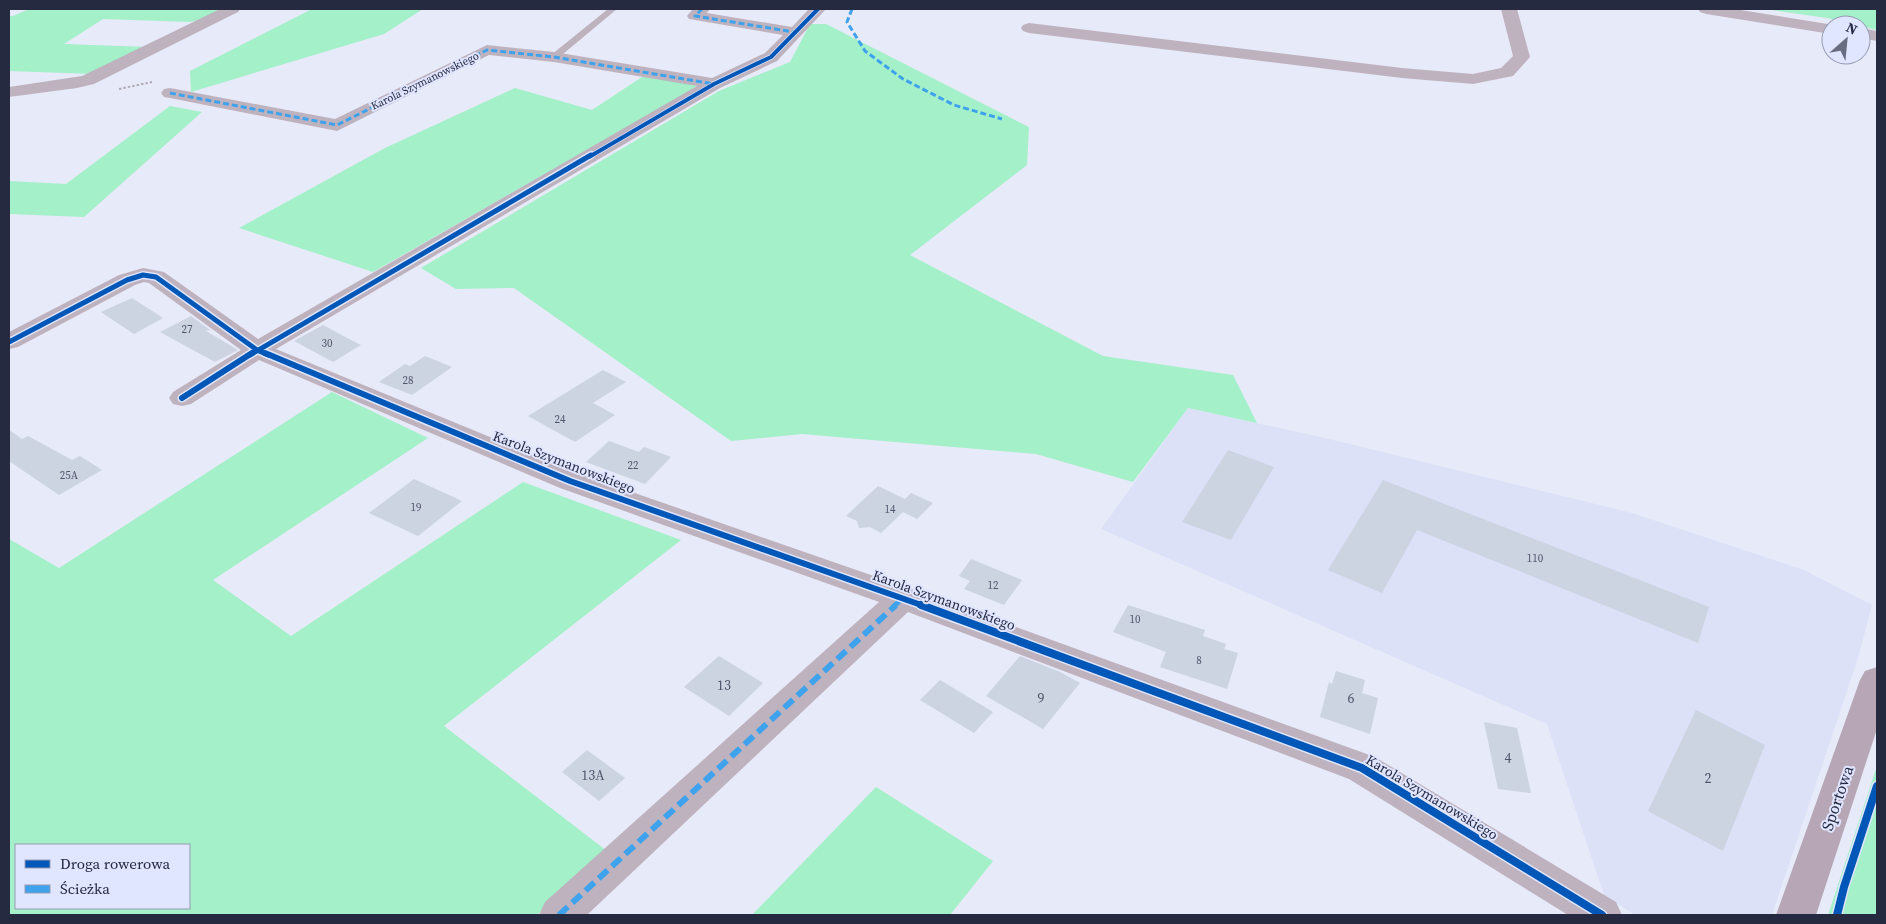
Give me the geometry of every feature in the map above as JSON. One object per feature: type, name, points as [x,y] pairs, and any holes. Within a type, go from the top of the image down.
[{"type":"street","points":[[11,92],[88,80],[232,9]]},
{"type":"street","points":[[702,9],[695,16],[794,32]]},
{"type":"street","points":[[182,398],[257,350],[714,84],[770,57],[818,9]]},
{"type":"street","points":[[1029,28],[1402,73],[1473,79],[1507,72],[1522,57],[1509,9]]},
{"type":"street","points":[[1706,9],[1821,27]]},
{"type":"street","name":"Karola Szymanowskiego","points":[[170,92],[337,125],[487,50],[554,56],[714,84]]},
{"type":"street","name":"Karola Szymanowskiego","points":[[9,342],[127,280],[143,275],[156,277],[257,350],[570,480],[903,598],[1362,768],[1602,915]]},
{"type":"street","name":"Karola Szymanowskiego","points":[[559,915],[903,598]]},
{"type":"street","name":"Sportowa","points":[[1796,915],[1877,680]]},
{"type":"lane","points":[[554,56],[613,9]]},
{"type":"path","points":[[77,83],[106,91],[172,79],[170,92]]},
{"type":"shaded area","points":[[1188,408],[1325,438],[1632,513],[1804,570],[1872,605],[1858,658],[1772,915],[1635,915],[1604,895],[1547,724],[1101,529]]},
{"type":"green space","points":[[29,9],[223,9],[202,19],[190,22],[103,19],[64,44],[148,47],[93,74],[9,71],[9,16]]},
{"type":"green space","points":[[312,9],[423,9],[384,34],[191,92],[190,71]]},
{"type":"green space","points":[[1765,9],[1877,9],[1877,30],[1871,29],[1871,15],[1821,15],[1821,17]]},
{"type":"green space","points":[[810,24],[826,24],[1029,127],[1027,165],[910,255],[1103,356],[1233,375],[1257,423],[1188,408],[1133,482],[1036,454],[802,434],[731,441],[514,288],[456,289],[421,268],[719,91],[790,62]]},
{"type":"green space","points":[[645,75],[690,83],[697,87],[373,272],[239,228],[385,148],[515,88],[592,110]]},
{"type":"green space","points":[[170,106],[202,112],[84,217],[9,214],[9,181],[66,184]]},
{"type":"green space","points":[[332,392],[428,438],[213,580],[291,636],[523,482],[681,540],[444,726],[607,851],[537,915],[9,915],[9,539],[59,568]]},
{"type":"green space","points":[[1877,766],[1877,915],[1828,915]]},
{"type":"green space","points":[[876,787],[993,861],[950,915],[752,915]]},
{"type":"building","points":[[132,298],[163,318],[134,334],[101,312]]},
{"type":"building","points":[[191,316],[210,330],[206,331],[238,350],[215,362],[160,332]]},
{"type":"building","points":[[323,325],[361,345],[333,362],[294,341]]},
{"type":"building","points":[[425,356],[452,367],[412,395],[379,382],[405,364],[410,366]]},
{"type":"building","points":[[603,370],[626,382],[593,403],[615,415],[575,442],[528,416]]},
{"type":"building","points":[[9,430],[22,439],[28,436],[72,460],[80,456],[102,470],[59,495],[9,461]]},
{"type":"building","points":[[609,441],[639,452],[644,447],[671,457],[645,484],[586,462]]},
{"type":"building","points":[[1228,450],[1274,467],[1231,540],[1182,522]]},
{"type":"building","points":[[414,479],[462,501],[418,536],[369,513]]},
{"type":"building","points":[[1383,480],[1709,607],[1698,643],[1417,530],[1382,593],[1328,570]]},
{"type":"building","points":[[878,486],[905,499],[911,493],[933,503],[917,519],[903,512],[881,533],[870,527],[859,528],[857,521],[846,516]]},
{"type":"building","points":[[971,559],[1022,580],[1004,605],[964,589],[970,581],[959,576]]},
{"type":"building","points":[[1128,605],[1205,630],[1203,636],[1226,644],[1224,649],[1238,653],[1227,689],[1160,667],[1166,652],[1113,632]]},
{"type":"building","points":[[719,656],[763,683],[729,716],[684,687]]},
{"type":"building","points":[[1020,656],[1060,672],[1080,683],[1043,729],[986,696]]},
{"type":"building","points":[[1336,671],[1365,680],[1362,693],[1378,698],[1370,734],[1320,717],[1329,682],[1332,684]]},
{"type":"building","points":[[940,680],[993,712],[974,733],[920,700]]},
{"type":"building","points":[[1696,710],[1765,745],[1723,851],[1648,811]]},
{"type":"building","points":[[1484,722],[1517,728],[1531,793],[1498,789]]},
{"type":"building","points":[[587,750],[625,778],[599,801],[562,772]]},
{"type":"marked path","points":[[702,9],[695,16],[794,32]]},
{"type":"marked path","points":[[852,9],[847,22],[865,51],[903,79],[954,105],[1002,119]]},
{"type":"marked path","points":[[170,93],[337,125],[487,50],[554,57],[714,84]]},
{"type":"marked path","points":[[559,915],[903,598]]},
{"type":"cycle path","points":[[182,398],[257,350],[714,84],[771,57],[818,9]]},
{"type":"cycle path","points":[[9,342],[127,280],[143,275],[156,277],[257,350],[570,481],[903,598],[1362,768],[1602,915]]},
{"type":"cycle path","points":[[1837,915],[1844,887],[1877,786]]}]
